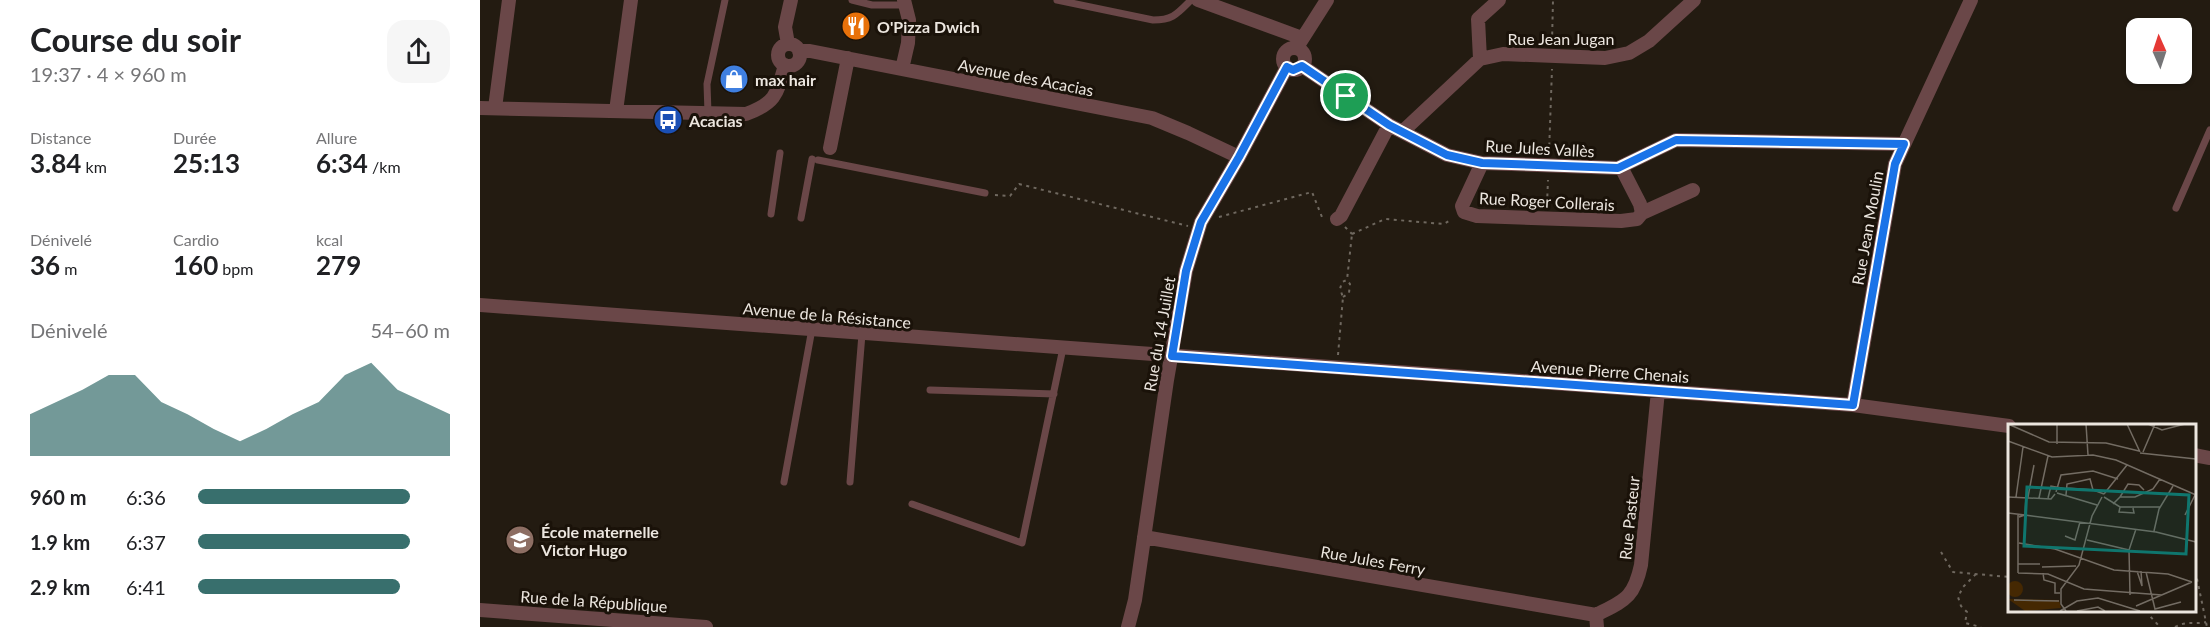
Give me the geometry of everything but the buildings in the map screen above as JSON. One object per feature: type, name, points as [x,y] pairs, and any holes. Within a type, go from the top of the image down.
[{"type":"street","points":[[495,108],[509,0]]},
{"type":"street","points":[[616,111],[632,0]]},
{"type":"street","points":[[480,108],[746,114],[764,108],[775,95],[785,64],[792,65],[797,62],[785,27],[791,0]]},
{"type":"street","points":[[1198,0],[1281,30],[1295,46],[1304,56],[1302,66],[1293,70],[1283,61],[1295,46],[1327,0]]},
{"type":"street","points":[[1337,219],[1396,129],[1480,60],[1479,19],[1499,0]]},
{"type":"street","name":"Rue Jean Jugan","points":[[1480,60],[1503,54],[1605,58],[1629,53],[1649,41],[1694,0]]},
{"type":"street","name":"Rue Jean Moulin","points":[[1853,405],[1895,164],[1971,0]]},
{"type":"street","points":[[902,69],[908,43],[909,20],[904,2]]},
{"type":"street","name":"Avenue des Acacias","points":[[794,48],[1152,118],[1239,157]]},
{"type":"street","points":[[830,148],[848,58]]},
{"type":"street","name":"Rue Jules Vallès","points":[[1302,66],[1396,129],[1447,155],[1482,163],[1618,168],[1676,140],[1904,144]]},
{"type":"street","name":"Rue du 14 Juillet","points":[[1128,627],[1135,600],[1186,271],[1200,225],[1287,67]]},
{"type":"street","name":"Rue Roger Collerais","points":[[1482,163],[1462,206],[1464,212],[1477,216],[1621,221],[1636,219],[1642,213],[1693,190]]},
{"type":"street","name":"Rue Roger Collerais","points":[[1621,167],[1641,204],[1642,213]]},
{"type":"street","name":"Avenue de la Résistance","points":[[480,305],[1172,356]]},
{"type":"street","name":"Avenue Pierre Chenais","points":[[1172,356],[1853,405],[2008,426]]},
{"type":"street","name":"Rue Pasteur","points":[[1597,621],[1631,594],[1638,583],[1658,392]]},
{"type":"street","name":"Rue Jules Ferry","points":[[1144,537],[1597,621]]},
{"type":"street","name":"Rue de la République","points":[[480,610],[579,622],[706,627]]},
{"type":"lane","points":[[708,113],[707,84],[725,0]]},
{"type":"lane","points":[[852,0],[872,5],[904,2]]},
{"type":"lane","points":[[1057,0],[1160,20],[1176,15],[1191,0]]},
{"type":"lane","points":[[2176,208],[2210,130]]},
{"type":"lane","points":[[771,214],[780,153]]},
{"type":"lane","points":[[801,218],[815,160],[985,193]]},
{"type":"lane","points":[[784,482],[812,329]]},
{"type":"lane","points":[[850,482],[862,334]]},
{"type":"lane","points":[[912,504],[1022,543],[1064,348]]},
{"type":"lane","points":[[930,390],[1054,394]]},
{"type":"path","points":[[1547,219],[1553,0]]},
{"type":"path","points":[[985,193],[1010,196],[1018,184],[1200,225],[1312,192],[1322,217],[1337,219],[1352,234]]},
{"type":"path","points":[[1352,234],[1385,219],[1444,224],[1464,212]]},
{"type":"path","points":[[1343,297],[1349,293],[1350,284],[1347,280],[1352,234]]},
{"type":"path","points":[[1336,368],[1343,297],[1340,286],[1347,280]]},
{"type":"path","points":[[1941,552],[1953,572],[2008,577]]},
{"type":"path","points":[[1976,574],[1963,587],[1959,597],[1961,606],[1967,612],[1965,623],[1981,627]]},
{"type":"path","points":[[2195,579],[2207,627]]},
{"type":"path","points":[[2149,612],[2160,627]]},
{"type":"path","points":[[2175,627],[2189,621],[2206,622]]},
{"type":"place","name":"O'Pizza Dwich","points":[[856,26]]},
{"type":"place","name":"max hair","points":[[734,79]]},
{"type":"place","name":"Acacias","points":[[668,120]]},
{"type":"place","name":"École maternelle Victor Hugo","points":[[520,540]]},
{"type":"route","points":[[1302,66],[1346,96],[1389,125],[1447,155],[1482,163],[1618,168],[1676,140],[1904,144],[1895,164],[1853,405],[1172,356],[1186,271],[1201,222],[1287,67],[1296,70],[1302,66]]}]
